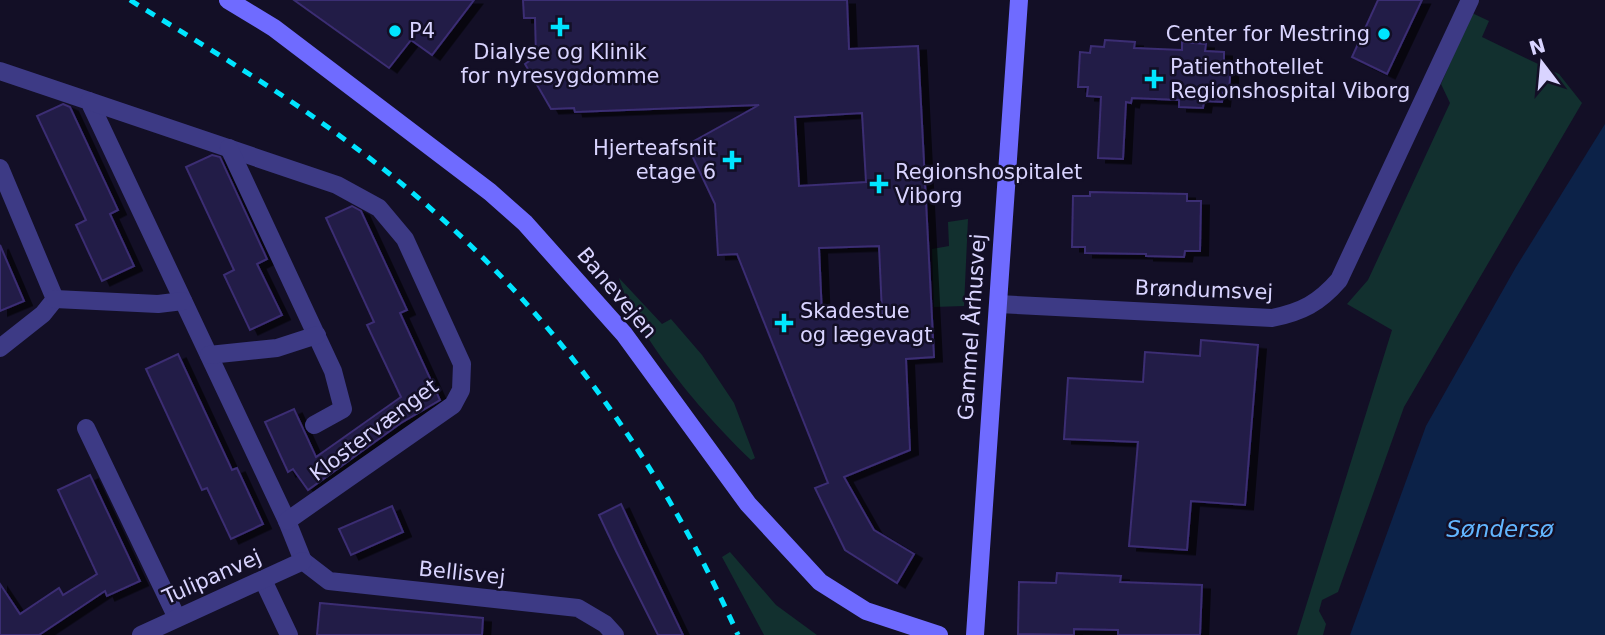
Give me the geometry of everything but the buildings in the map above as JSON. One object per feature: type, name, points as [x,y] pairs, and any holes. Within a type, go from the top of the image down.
[{"type":"main road","name":"Banevejen","points":[[228,0],[274,28],[490,192],[525,223],[624,334],[748,504],[820,582],[866,611],[939,635]]},
{"type":"main road","name":"Gammel Århusvej","points":[[975,635],[1019,0]]},
{"type":"street","name":"Brøndumsvej","points":[[998,304],[1272,318],[1302,312],[1323,299],[1339,280],[1470,0]]},
{"type":"street","name":"Klostervænget","points":[[0,71],[337,185],[379,208],[405,239],[462,364],[461,390],[453,405],[287,521]]},
{"type":"street","points":[[89,101],[287,521],[303,561]]},
{"type":"street","name":"Klostervænget","points":[[229,148],[333,371],[343,409],[314,425]]},
{"type":"street","points":[[0,168],[55,299]]},
{"type":"street","points":[[55,299],[158,304],[183,301]]},
{"type":"street","points":[[0,348],[43,314],[55,299]]},
{"type":"street","points":[[209,355],[276,348],[317,335]]},
{"type":"street","points":[[86,428],[177,618]]},
{"type":"street","name":"Tulipanvej","points":[[147,634],[303,561]]},
{"type":"street","name":"Bellisvej","points":[[303,561],[329,581],[578,608],[605,624],[615,635]]},
{"type":"street","points":[[262,580],[289,635]]},
{"type":"green space","points":[[1472,13],[1489,21],[1482,37],[1559,74],[1582,103],[1404,407],[1338,592],[1322,600],[1319,611],[1326,624],[1323,635],[1297,635],[1392,330],[1347,304],[1368,280],[1450,103],[1441,84]]},
{"type":"green space","points":[[968,219],[964,306],[934,307],[932,249],[949,246],[948,222]]},
{"type":"green space","points":[[619,278],[662,324],[671,319],[702,355],[734,403],[755,458],[751,460],[733,442],[674,375],[640,325]]},
{"type":"green space","points":[[730,552],[776,605],[817,635],[764,635],[722,557]]},
{"type":"water","name":"Søndersø","points":[[1605,124],[1605,635],[1350,635],[1426,426],[1516,267]]},
{"type":"railway","points":[[130,0],[268,86],[348,142],[411,192],[470,245],[525,302],[576,363],[622,426],[665,493],[738,635]]},
{"type":"place","name":"Dialyse og Klinik for nyresygdomme","points":[[560,27]]},
{"type":"place","name":"P4","points":[[395,31]]},
{"type":"place","name":"Center for Mestring","points":[[1384,34]]},
{"type":"place","name":"Patienthotellet Regionshospital Viborg","points":[[1154,79]]},
{"type":"place","name":"Hjerteafsnit etage 6","points":[[732,160]]},
{"type":"place","name":"Regionshospitalet Viborg","points":[[879,184]]},
{"type":"place","name":"Skadestue og lægevagt","points":[[784,323]]}]
